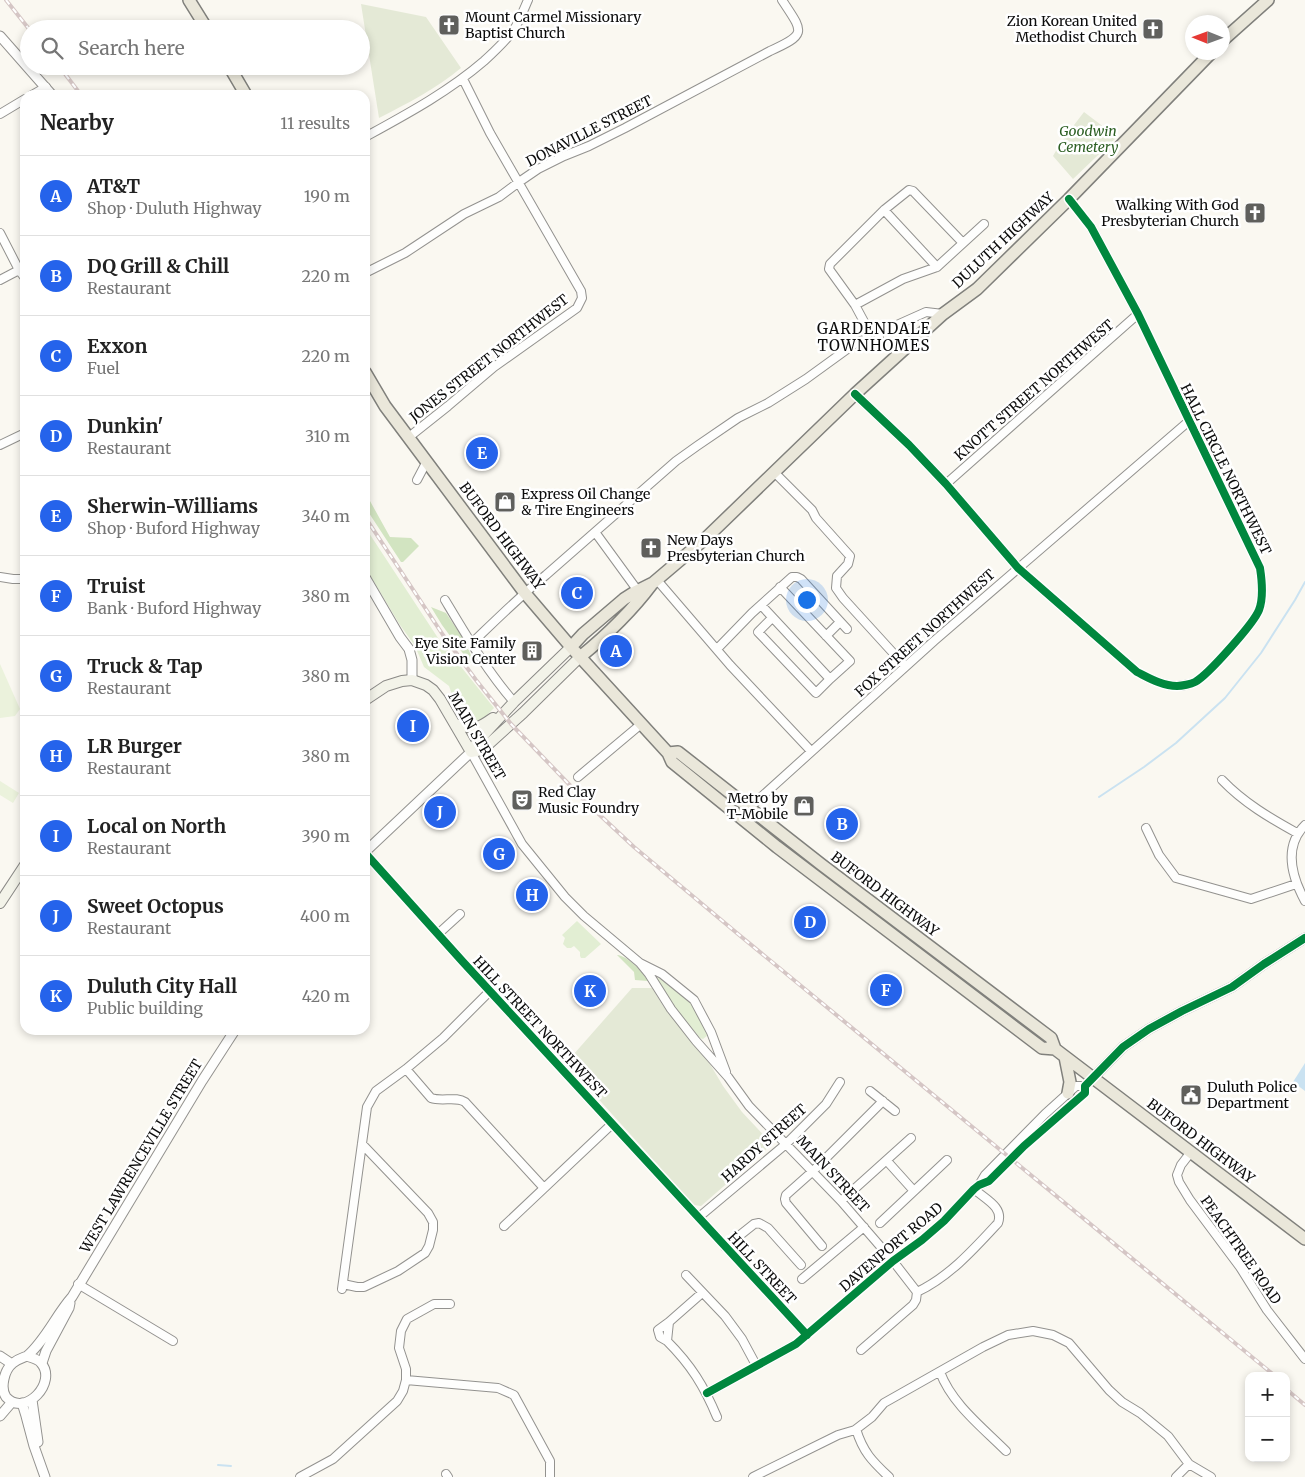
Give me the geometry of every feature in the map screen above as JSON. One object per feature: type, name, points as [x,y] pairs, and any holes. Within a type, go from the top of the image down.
[{"type":"main road","points":[[189,0],[201,20]]},
{"type":"main road","points":[[1230,34],[1268,0]]},
{"type":"main road","name":"DULUTH HIGHWAY","points":[[580,658],[621,622],[655,582],[706,538],[856,394],[943,314],[977,289],[1069,199],[1204,60]]},
{"type":"main road","points":[[234,75],[243,90]]},
{"type":"main road","name":"BUFORD HIGHWAY","points":[[370,380],[385,406],[524,592],[570,647],[640,725],[668,753],[672,762],[737,815],[1042,1048],[1055,1049]]},
{"type":"main road","name":"DULUTH HIGHWAY","points":[[570,647],[582,634],[618,604],[638,590],[655,582]]},
{"type":"main road","points":[[471,752],[477,742],[514,702],[570,647]]},
{"type":"main road","points":[[471,752],[482,750],[580,658]]},
{"type":"main road","points":[[370,697],[394,682],[412,680]]},
{"type":"main road","name":"MAIN STREET","points":[[412,680],[426,685],[433,690],[471,752]]},
{"type":"main road","points":[[455,724],[467,728],[479,728],[498,715],[503,714]]},
{"type":"main road","name":"BUFORD HIGHWAY","points":[[668,753],[678,752],[791,841],[1051,1038],[1055,1049],[1089,1082],[1191,1152],[1305,1239]]},
{"type":"main road","points":[[692,778],[706,781],[732,804],[749,808]]},
{"type":"main road","points":[[737,815],[740,813],[744,814],[777,837],[791,841]]},
{"type":"main road","points":[[0,903],[20,873]]},
{"type":"main road","points":[[846,899],[856,900],[880,918],[889,915]]},
{"type":"main road","points":[[934,966],[942,963],[950,968],[963,971]]},
{"type":"main road","points":[[1065,1057],[1070,1082],[1068,1093]]},
{"type":"street","points":[[370,134],[441,94],[463,79],[504,42],[516,26],[528,0]]},
{"type":"street","name":"DONAVILLE STREET","points":[[370,270],[405,253],[464,214],[499,197],[519,182],[564,156],[626,128],[770,51],[791,42],[797,36],[799,30],[782,0]]},
{"type":"street","points":[[0,36],[20,58]]},
{"type":"street","points":[[35,75],[48,90]]},
{"type":"street","points":[[463,79],[490,133],[519,182]]},
{"type":"street","points":[[41,90],[46,87]]},
{"type":"street","points":[[0,114],[20,102]]},
{"type":"street","name":"JONES STREET NORTHWEST","points":[[409,437],[494,367],[577,308],[582,298],[581,291],[519,182]]},
{"type":"street","points":[[879,333],[879,338],[875,342],[870,341],[855,305],[828,269],[830,264],[884,210],[909,190],[963,243]]},
{"type":"street","name":"HALL CIRCLE NORTHWEST","points":[[856,394],[946,484],[1018,568],[1137,672],[1155,682],[1177,686],[1195,682],[1208,672],[1258,612],[1262,602],[1260,568],[1138,314],[1090,227],[1069,199]]},
{"type":"street","points":[[884,210],[937,267]]},
{"type":"street","points":[[855,305],[903,279],[937,267],[984,224]]},
{"type":"street","points":[[0,233],[19,270],[0,280]]},
{"type":"street","points":[[879,333],[926,312],[943,314]]},
{"type":"street","name":"KNOTT STREET NORTHWEST","points":[[946,484],[1138,314]]},
{"type":"street","points":[[471,644],[524,592],[676,462],[738,418],[768,403],[806,379],[875,330],[879,333]]},
{"type":"street","name":"FOX STREET NORTHWEST","points":[[749,808],[905,666],[1189,421]]},
{"type":"street","points":[[0,445],[20,435]]},
{"type":"street","points":[[417,480],[427,461]]},
{"type":"street","points":[[774,472],[812,510],[816,518],[850,556],[848,564],[836,576],[836,588],[905,666]]},
{"type":"street","points":[[595,532],[638,590]]},
{"type":"street","points":[[716,649],[792,576],[801,579],[847,629]]},
{"type":"street","points":[[0,577],[20,579]]},
{"type":"street","points":[[655,582],[811,751]]},
{"type":"street","points":[[370,585],[411,653],[412,680]]},
{"type":"street","points":[[772,618],[758,632],[816,692],[850,661],[780,587]]},
{"type":"street","points":[[445,600],[471,644],[514,702]]},
{"type":"street","points":[[761,605],[830,679]]},
{"type":"street","points":[[826,636],[840,622]]},
{"type":"street","points":[[578,777],[640,725]]},
{"type":"street","points":[[370,847],[471,752]]},
{"type":"street","name":"MAIN STREET","points":[[471,752],[522,844],[546,874],[584,916],[640,963],[650,974],[671,1009],[728,1077],[749,1106],[841,1201],[917,1292]]},
{"type":"street","points":[[1222,780],[1256,808],[1298,833]]},
{"type":"street","points":[[1305,825],[1298,833],[1292,858],[1292,870],[1296,884],[1305,901]]},
{"type":"street","points":[[1146,828],[1160,855],[1176,878],[1251,899],[1296,884]]},
{"type":"street","name":"HILL STREET NORTHWEST","points":[[370,858],[698,1218]]},
{"type":"street","points":[[438,934],[460,914]]},
{"type":"street","points":[[1089,1082],[1123,1047],[1149,1029],[1232,987],[1305,938]]},
{"type":"street","name":"MAIN STREET","points":[[640,963],[662,974],[694,1000],[713,1037],[728,1077]]},
{"type":"street","points":[[362,1144],[428,1213],[433,1222],[433,1230],[425,1254],[398,1271],[364,1287],[342,1286],[367,1106],[376,1091],[443,1038],[490,991]]},
{"type":"street","name":"WEST LAWRENCEVILLE STREET","points":[[27,1356],[38,1346],[72,1296],[232,1035]]},
{"type":"street","points":[[702,1048],[713,1037]]},
{"type":"street","points":[[406,1069],[431,1098],[437,1100],[461,1100],[465,1102],[544,1188]]},
{"type":"street","name":"HARDY STREET","points":[[698,1218],[786,1144],[826,1104],[840,1082]]},
{"type":"street","name":"DAVENPORT ROAD","points":[[707,1393],[796,1344],[893,1261],[944,1222],[985,1175],[1045,1114],[1076,1086],[1089,1082]]},
{"type":"street","name":"DAVENPORT ROAD","points":[[976,1187],[989,1181],[1024,1146],[1075,1102],[1084,1092],[1089,1082]]},
{"type":"street","points":[[870,1091],[895,1111]]},
{"type":"street","points":[[822,1246],[786,1203],[786,1195],[813,1171],[883,1101]]},
{"type":"street","points":[[504,1226],[612,1124]]},
{"type":"street","points":[[841,1201],[911,1138]]},
{"type":"street","name":"PEACHTREE ROAD","points":[[1191,1152],[1181,1165],[1177,1175],[1178,1182],[1240,1267],[1267,1310],[1305,1359]]},
{"type":"street","points":[[880,1223],[947,1160]]},
{"type":"street","points":[[887,1161],[914,1191]]},
{"type":"street","points":[[861,1350],[913,1305],[917,1292],[926,1288],[966,1258],[998,1224],[1000,1218],[998,1208],[976,1187]]},
{"type":"street","name":"HILL STREET","points":[[698,1218],[807,1335]]},
{"type":"street","points":[[726,1246],[754,1224],[759,1223],[768,1228],[801,1265]]},
{"type":"street","points":[[802,1279],[864,1227]]},
{"type":"street","points":[[686,1275],[725,1316],[742,1339],[756,1365]]},
{"type":"street","points":[[78,1284],[173,1340]]},
{"type":"street","points":[[702,1293],[669,1322],[667,1341],[695,1373],[707,1393],[717,1417]]},
{"type":"street","name":"WEST LAWRENCEVILLE STREET","points":[[42,1363],[46,1351],[69,1308],[72,1296]]},
{"type":"street","points":[[300,1477],[314,1473],[333,1459],[397,1401],[403,1391],[406,1380],[406,1369],[399,1348],[401,1331],[407,1319],[434,1304],[450,1304]]},
{"type":"street","points":[[753,1477],[838,1435],[856,1429],[872,1417],[884,1403],[983,1347],[1008,1335],[1033,1332],[1054,1335],[1069,1343],[1109,1390],[1168,1436],[1189,1464],[1210,1477]]},
{"type":"street","points":[[0,1356],[6,1367]]},
{"type":"street","points":[[27,1356],[42,1363],[45,1376],[44,1383],[40,1393],[32,1400],[17,1402],[1,1394],[6,1367],[27,1356]]},
{"type":"street","points":[[940,1372],[944,1383],[958,1403],[1006,1451]]},
{"type":"street","points":[[406,1380],[498,1388],[514,1395],[550,1460],[550,1477]]},
{"type":"street","points":[[32,1400],[41,1464]]},
{"type":"street","points":[[0,1416],[17,1402]]},
{"type":"street","points":[[17,1402],[26,1416],[45,1477]]},
{"type":"street","points":[[856,1429],[866,1453],[889,1477]]},
{"type":"street","points":[[1176,1477],[1189,1464]]},
{"type":"green space","points":[[361,4],[426,17],[461,68],[432,89],[379,118],[370,61],[370,20],[364,20]]},
{"type":"green space","name":"Goodwin Cemetery","points":[[1084,112],[1117,137],[1073,179],[1053,156],[1061,142]]},
{"type":"green space","points":[[370,501],[390,537],[411,538],[419,546],[401,562],[370,515]]},
{"type":"green space","points":[[370,535],[438,638],[494,708],[480,722],[471,722],[463,718],[457,709],[449,686],[424,667],[415,646],[370,575]]},
{"type":"green space","points":[[431,607],[446,613],[466,643],[474,663],[470,663]]},
{"type":"green space","points":[[0,664],[20,709],[15,716],[0,718]]},
{"type":"green space","points":[[0,781],[19,793],[13,803],[0,795]]},
{"type":"green space","points":[[577,921],[601,944],[585,958],[581,958],[580,952],[574,946],[567,948],[563,944],[565,938],[562,935]]},
{"type":"green space","points":[[617,955],[626,958],[648,981],[635,980],[634,972]]},
{"type":"green space","points":[[658,977],[690,1001],[708,1035],[703,1039],[700,1038],[673,1006],[657,980]]},
{"type":"green space","points":[[632,988],[652,988],[663,1006],[707,1059],[723,1086],[742,1112],[771,1143],[770,1146],[701,1206],[694,1205],[566,1063]]},
{"type":"water","points":[[1305,1063],[1305,1091],[1293,1082]]},
{"type":"waterway","points":[[1099,797],[1176,743],[1225,698],[1261,653],[1305,582]]},
{"type":"waterway","points":[[218,1465],[231,1466]]},
{"type":"railway","points":[[6,0],[22,20]]},
{"type":"railway","points":[[66,75],[77,90]]},
{"type":"railway","points":[[370,525],[443,635],[476,680],[511,724],[589,805],[634,847],[738,934],[1270,1372]]},
{"type":"railway","points":[[1290,1392],[1305,1405]]},
{"type":"cycle path","points":[[855,394],[909,445],[946,484],[1018,568],[1137,672],[1166,685],[1179,686],[1195,682],[1220,660],[1240,637],[1259,610],[1262,594],[1260,568],[1138,314],[1091,227],[1069,199]]},
{"type":"cycle path","points":[[370,859],[807,1335]]},
{"type":"cycle path","points":[[707,1393],[796,1344],[893,1261],[922,1240],[944,1221],[974,1189],[989,1181],[1024,1146],[1085,1093],[1085,1086],[1123,1047],[1149,1029],[1232,987],[1305,938]]},
{"type":"place","name":"Mount Carmel Missionary Baptist Church","points":[[449,25]]},
{"type":"place","name":"Zion Korean United Methodist Church","points":[[1153,29]]},
{"type":"place","name":"Walking With God Presbyterian Church","points":[[1255,213]]},
{"type":"place","name":"Sherwin-Williams","points":[[482,453]]},
{"type":"place","name":"Express Oil Change & Tire Engineers","points":[[505,502]]},
{"type":"place","name":"New Days Presbyterian Church","points":[[651,548]]},
{"type":"place","name":"Exxon","points":[[577,593]]},
{"type":"place","name":"Eye Site Family Vision Center","points":[[532,651]]},
{"type":"place","name":"AT&T","points":[[616,651]]},
{"type":"place","name":"Local on North","points":[[413,726]]},
{"type":"place","name":"Red Clay Music Foundry","points":[[522,800]]},
{"type":"place","name":"Metro by T-Mobile","points":[[804,806]]},
{"type":"place","name":"Sweet Octopus","points":[[440,812]]},
{"type":"place","name":"DQ Grill & Chill","points":[[842,824]]},
{"type":"place","name":"Truck & Tap","points":[[499,854]]},
{"type":"place","name":"LR Burger","points":[[532,895]]},
{"type":"place","name":"Dunkin'","points":[[810,922]]},
{"type":"place","name":"Truist","points":[[886,990]]},
{"type":"place","name":"Duluth City Hall","points":[[590,991]]},
{"type":"place","name":"Duluth Police Department","points":[[1191,1095]]},
{"type":"district","name":"GARDENDALE TOWNHOMES","points":[[874,338]]}]
